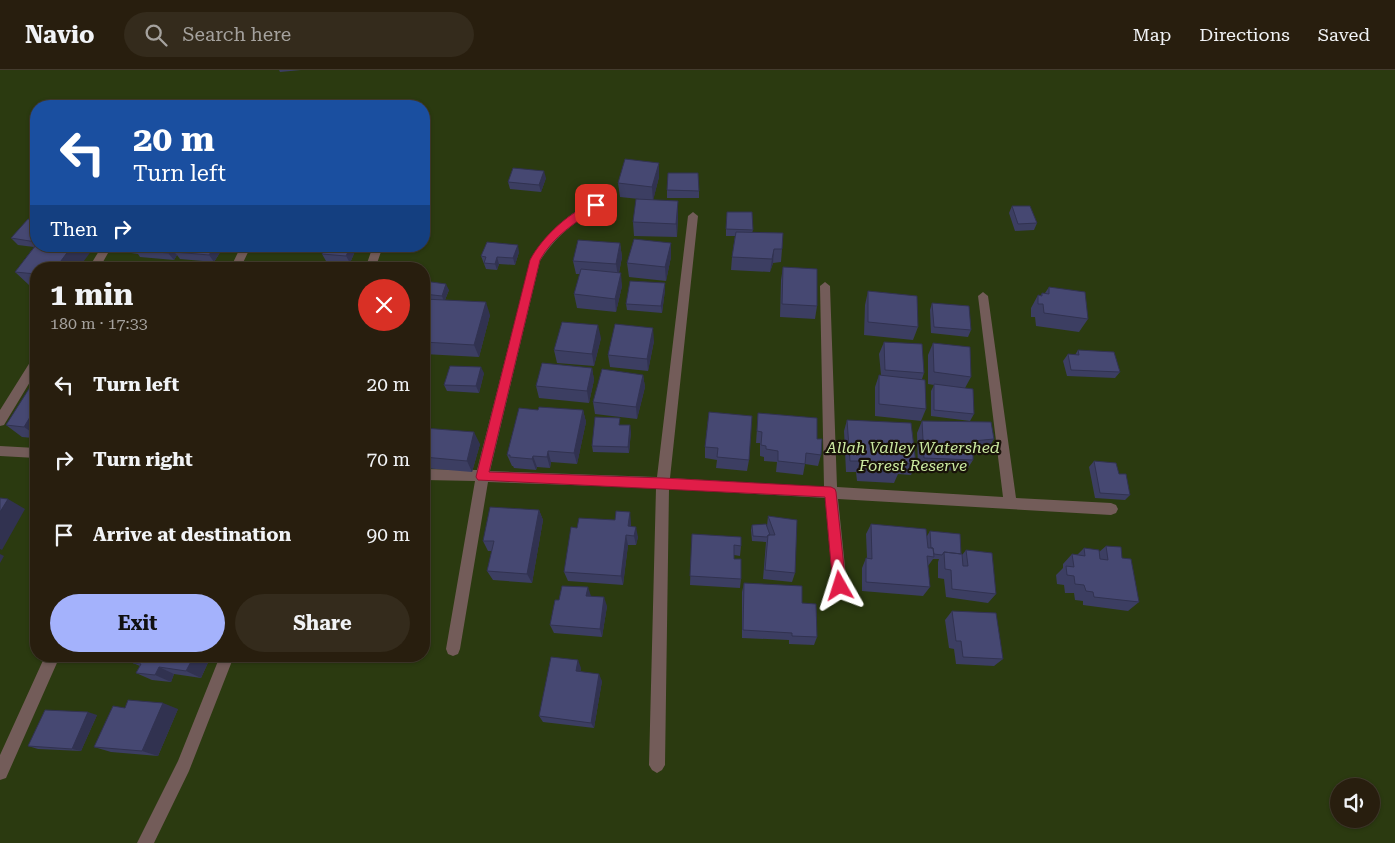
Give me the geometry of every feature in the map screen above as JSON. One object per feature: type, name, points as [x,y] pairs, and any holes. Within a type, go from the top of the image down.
[{"type":"street","points":[[453,648],[482,477],[535,260],[542,248],[567,224],[612,197]]},
{"type":"street","points":[[657,765],[663,483],[693,216]]},
{"type":"street","points":[[825,286],[831,492],[840,586]]},
{"type":"street","points":[[983,296],[1010,502]]},
{"type":"street","points":[[0,421],[30,372]]},
{"type":"street","points":[[0,451],[30,453]]},
{"type":"street","points":[[430,474],[663,483],[1111,509]]},
{"type":"street","points":[[0,772],[49,662]]},
{"type":"street","points":[[145,843],[184,766],[225,662]]},
{"type":"green space","name":"Allah Valley Watershed Forest Reserve","points":[[0,70],[1395,70],[1395,843],[0,843]]},
{"type":"building","points":[[625,159],[659,163],[652,187],[618,183]]},
{"type":"building","points":[[513,168],[544,171],[539,185],[508,182]]},
{"type":"building","points":[[668,173],[698,173],[699,191],[667,190]]},
{"type":"building","points":[[636,199],[678,201],[676,224],[633,222]]},
{"type":"building","points":[[1012,206],[1030,206],[1037,223],[1018,224]]},
{"type":"building","points":[[727,212],[752,212],[753,230],[726,229]]},
{"type":"building","points":[[28,219],[30,219],[30,241],[11,238]]},
{"type":"building","points":[[736,232],[783,233],[782,249],[774,249],[772,259],[732,257]]},
{"type":"building","points":[[634,239],[671,243],[665,267],[627,263]]},
{"type":"building","points":[[578,240],[620,243],[616,264],[573,261]]},
{"type":"building","points":[[487,242],[518,245],[513,258],[497,257],[495,264],[484,263],[486,257],[481,256]]},
{"type":"building","points":[[31,252],[68,252],[60,262],[30,262],[30,273],[15,272]]},
{"type":"building","points":[[174,252],[211,252],[209,255]]},
{"type":"building","points":[[323,252],[348,252],[346,256],[322,254]]},
{"type":"building","points":[[783,267],[817,269],[817,306],[782,304]]},
{"type":"building","points":[[581,269],[621,273],[615,299],[574,294]]},
{"type":"building","points":[[630,281],[665,283],[661,306],[626,304]]},
{"type":"building","points":[[430,282],[446,284],[442,296],[430,295]]},
{"type":"building","points":[[1049,287],[1085,292],[1088,319],[1044,313],[1043,304],[1038,304],[1038,295],[1042,296],[1042,293],[1049,294]]},
{"type":"building","points":[[868,291],[917,296],[918,327],[868,322]]},
{"type":"building","points":[[430,299],[486,302],[474,345],[430,342]]},
{"type":"building","points":[[932,303],[969,306],[971,330],[934,327]]},
{"type":"building","points":[[562,322],[598,325],[592,354],[554,350]]},
{"type":"building","points":[[615,324],[653,328],[647,359],[608,355]]},
{"type":"building","points":[[884,342],[922,344],[924,373],[885,370]]},
{"type":"building","points":[[933,343],[970,347],[971,377],[934,372]]},
{"type":"building","points":[[1078,350],[1114,352],[1120,372],[1071,370],[1068,354],[1079,355]]},
{"type":"building","points":[[542,363],[592,368],[587,391],[536,386]]},
{"type":"building","points":[[450,366],[481,367],[476,386],[444,385]]},
{"type":"building","points":[[602,369],[643,375],[636,407],[593,402]]},
{"type":"building","points":[[879,375],[925,380],[926,409],[879,404]]},
{"type":"building","points":[[934,384],[973,389],[974,414],[934,410]]},
{"type":"building","points":[[30,387],[30,417],[24,427],[6,425]]},
{"type":"building","points":[[539,407],[583,410],[574,453],[548,451],[547,457],[533,456],[532,459],[510,457],[510,455],[507,455],[519,408],[538,410]]},
{"type":"building","points":[[709,412],[752,416],[749,460],[717,457],[718,448],[705,447]]},
{"type":"building","points":[[758,413],[817,418],[817,439],[822,439],[821,455],[806,453],[805,464],[778,461],[778,451],[766,449],[766,446],[761,445],[762,432],[757,431]]},
{"type":"building","points":[[595,417],[620,418],[619,425],[630,425],[628,447],[592,446]]},
{"type":"building","points":[[847,420],[911,423],[916,464],[897,463],[898,472],[861,470],[860,461],[850,461]]},
{"type":"building","points":[[922,421],[991,422],[994,439],[973,441],[973,460],[924,458]]},
{"type":"building","points":[[430,428],[474,432],[467,461],[430,458]]},
{"type":"building","points":[[1094,461],[1116,463],[1119,474],[1126,474],[1130,495],[1100,493]]},
{"type":"building","points":[[0,498],[8,499],[0,512]]},
{"type":"building","points":[[490,507],[539,510],[527,574],[487,571],[494,541],[483,541]]},
{"type":"building","points":[[616,511],[630,512],[628,526],[636,527],[634,536],[626,535],[621,576],[564,572],[571,527],[577,528],[579,518],[615,520]]},
{"type":"building","points":[[768,516],[797,520],[795,573],[765,570],[768,535],[775,535]]},
{"type":"building","points":[[766,524],[770,535],[767,537],[753,536],[752,525]]},
{"type":"building","points":[[871,524],[926,529],[928,548],[933,548],[934,557],[927,556],[930,587],[866,582],[866,558],[872,559]]},
{"type":"building","points":[[930,531],[960,534],[961,554],[944,552],[942,555],[934,554],[933,548],[931,548]]},
{"type":"building","points":[[692,534],[741,537],[741,546],[734,545],[734,559],[741,559],[741,579],[690,576]]},
{"type":"building","points":[[1106,546],[1121,547],[1122,558],[1131,559],[1139,602],[1094,597],[1093,592],[1086,591],[1084,585],[1075,584],[1074,576],[1067,575],[1066,566],[1074,567],[1072,554],[1085,556],[1084,548],[1099,550],[1100,559],[1108,560]]},
{"type":"building","points":[[966,550],[992,553],[996,594],[952,589],[951,570],[945,569],[944,552],[962,554],[963,566],[968,566]]},
{"type":"building","points":[[744,583],[802,586],[802,603],[816,604],[817,637],[792,636],[792,633],[743,630]]},
{"type":"building","points":[[562,586],[588,587],[586,596],[604,597],[600,629],[550,625],[555,600],[559,600]]},
{"type":"building","points":[[952,611],[996,613],[1003,659],[963,657],[961,641],[956,641]]},
{"type":"building","points":[[551,657],[578,660],[576,671],[599,674],[591,723],[539,716]]},
{"type":"building","points":[[191,662],[186,671],[159,667],[155,675],[136,673],[141,664],[133,663]]},
{"type":"building","points":[[128,700],[163,703],[142,751],[94,747],[113,706],[125,708]]},
{"type":"building","points":[[45,710],[88,712],[72,749],[28,746]]},
{"type":"route","points":[[596,205],[582,213],[554,235],[542,248],[535,260],[482,477],[663,483],[831,492],[840,586]]}]
